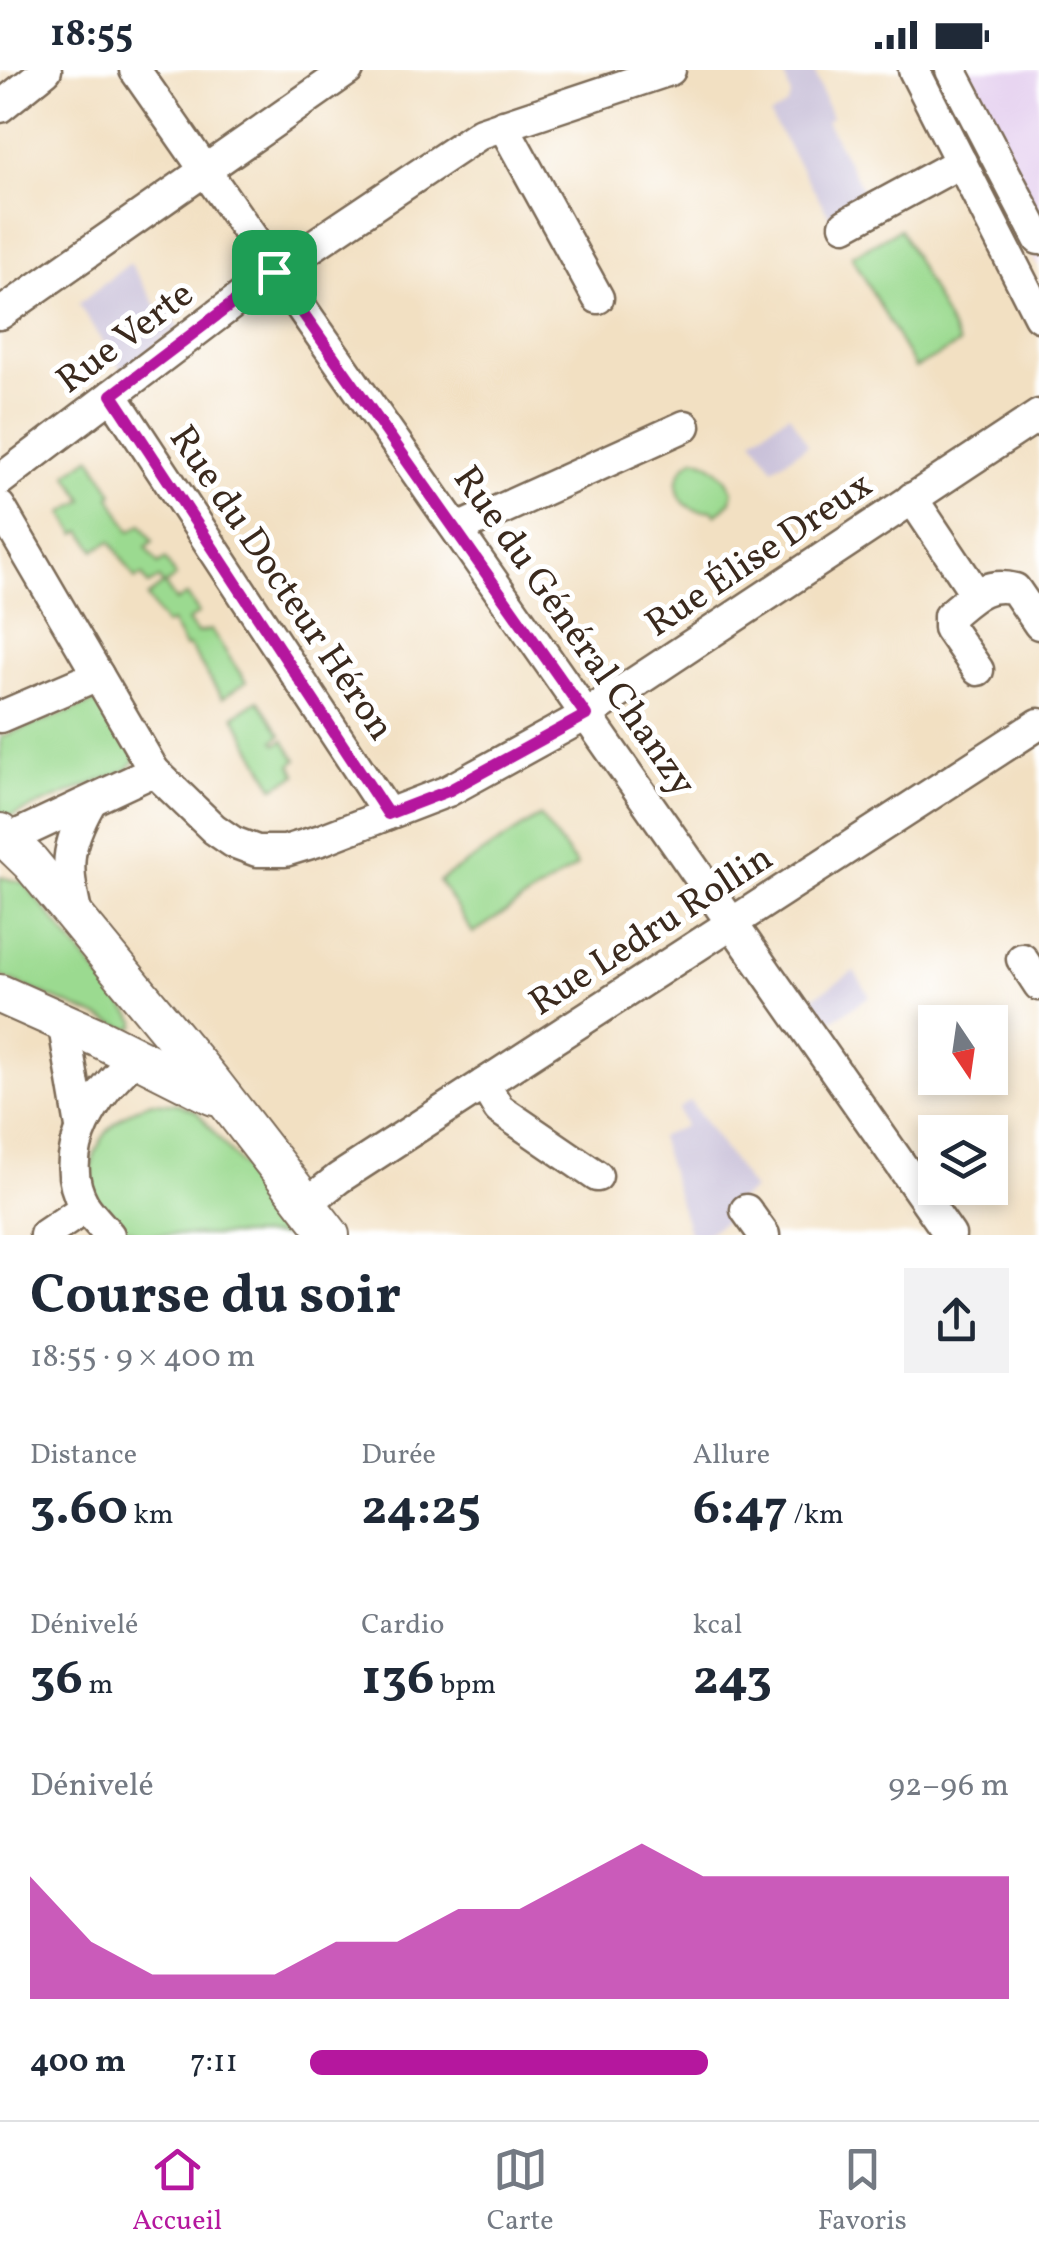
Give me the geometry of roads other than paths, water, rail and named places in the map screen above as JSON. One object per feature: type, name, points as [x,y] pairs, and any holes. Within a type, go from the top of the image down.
[{"type":"main road","points":[[3,838],[78,920],[230,1105],[330,1235]]},
{"type":"main road","points":[[0,994],[137,1056],[230,1105]]},
{"type":"street","points":[[0,107],[46,70]]},
{"type":"street","name":"Rue du Général Chanzy","points":[[135,70],[950,1235]]},
{"type":"street","points":[[0,314],[348,70]]},
{"type":"street","name":"Rue Verte","points":[[0,480],[276,272],[481,132],[670,70]]},
{"type":"street","points":[[914,70],[1039,316]]},
{"type":"street","points":[[951,70],[1039,239]]},
{"type":"street","points":[[502,124],[598,298]]},
{"type":"street","points":[[846,226],[961,162]]},
{"type":"street","name":"Rue du Docteur Héron","points":[[112,395],[388,814]]},
{"type":"street","name":"Rue Élise Dreux","points":[[0,507],[154,771],[214,829],[233,842],[257,850],[300,848],[448,791],[586,715],[1039,415]]},
{"type":"street","points":[[458,530],[685,426]]},
{"type":"street","points":[[912,498],[976,594]]},
{"type":"street","points":[[978,670],[949,628],[949,616],[976,594],[998,584],[1015,588],[1039,624]]},
{"type":"street","points":[[0,717],[98,675]]},
{"type":"street","name":"Rue Ledru Rollin","points":[[306,1204],[340,1178],[1039,724]]},
{"type":"street","points":[[3,838],[90,803],[154,771]]},
{"type":"street","points":[[78,920],[67,871],[77,826],[90,803]]},
{"type":"street","points":[[1022,959],[1039,985]]},
{"type":"street","points":[[63,1021],[82,1127],[75,1165],[79,1194],[109,1235]]},
{"type":"street","points":[[82,1127],[115,1076],[137,1056]]},
{"type":"street","points":[[484,1084],[499,1109],[597,1176]]},
{"type":"street","points":[[45,1235],[86,1208]]},
{"type":"street","points":[[746,1210],[764,1235]]}]
